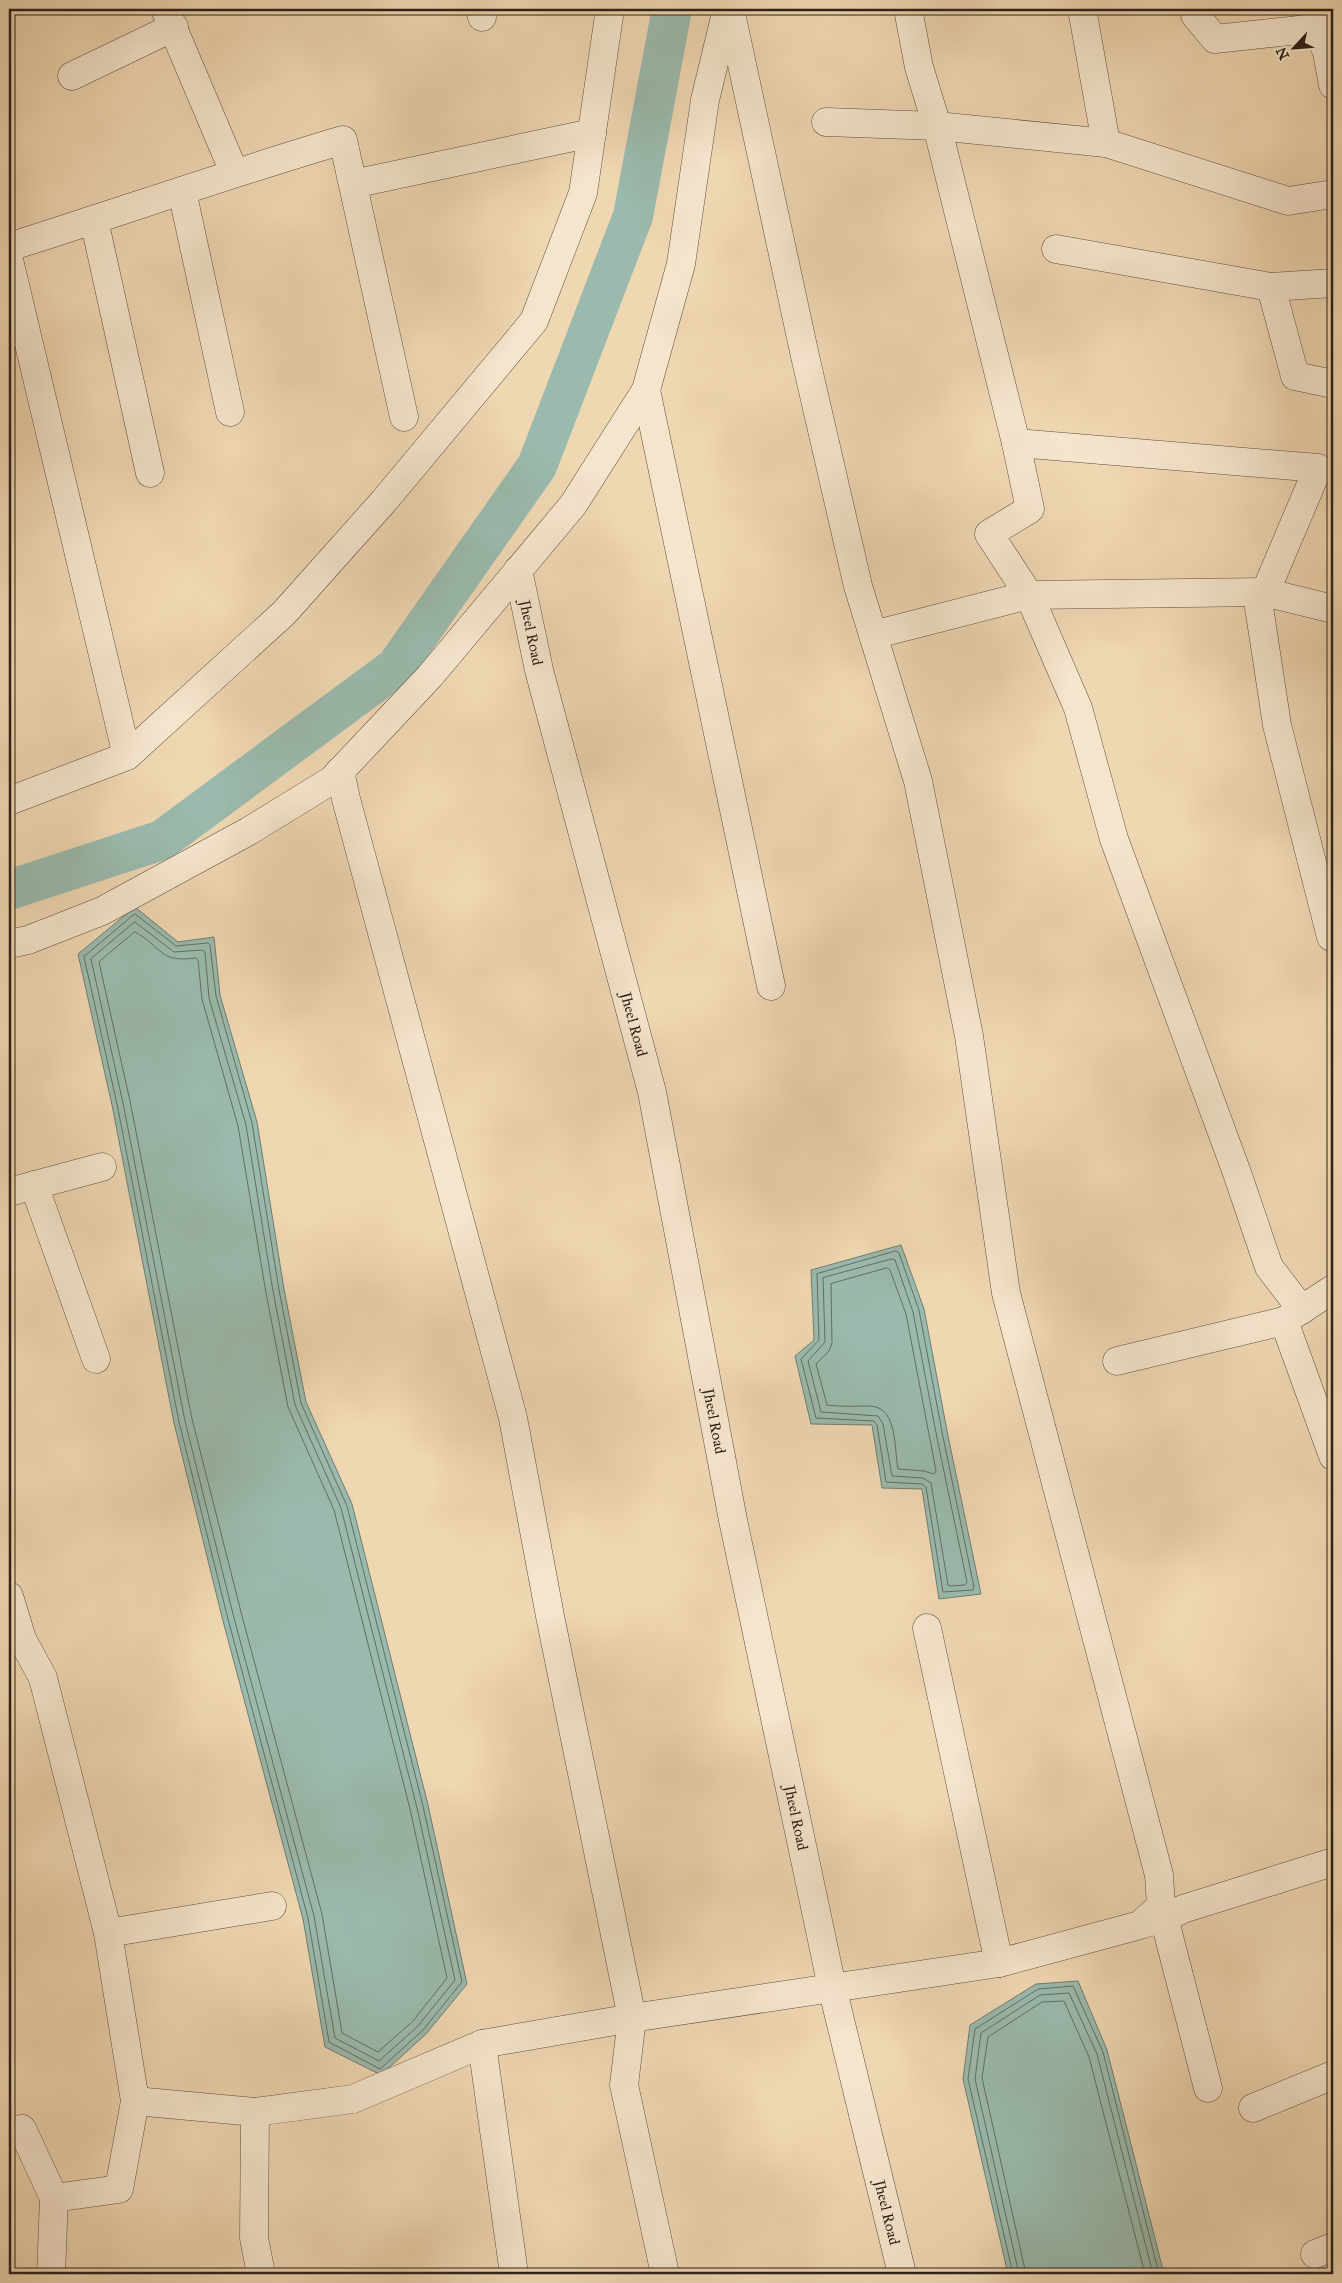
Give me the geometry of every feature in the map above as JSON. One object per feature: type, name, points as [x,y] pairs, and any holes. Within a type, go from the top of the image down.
[{"type":"street","points":[[9,801],[128,756],[284,613],[384,501],[534,321],[583,193],[610,9]]},
{"type":"street","points":[[9,944],[28,940],[102,911],[249,831],[332,780],[430,676],[573,505],[646,390],[680,264],[705,100],[729,9]]},
{"type":"street","points":[[729,9],[807,365],[858,586],[918,781],[969,1036],[1006,1293],[1158,1875],[1155,1916],[1208,2088]]},
{"type":"street","points":[[908,9],[919,67],[937,126],[1016,443],[1030,509],[989,534],[1029,594],[1078,708],[1114,839],[1234,1164],[1269,1267],[1309,1305],[1333,1456]]},
{"type":"street","points":[[1082,9],[1106,143]]},
{"type":"street","points":[[1195,9],[1195,14],[1215,39],[1315,18],[1327,52],[1333,85]]},
{"type":"street","points":[[72,76],[170,18],[234,172]]},
{"type":"street","points":[[826,122],[937,126],[1106,143],[1288,201],[1333,194]]},
{"type":"street","points":[[353,184],[592,133]]},
{"type":"street","points":[[9,247],[182,192],[234,172],[343,140],[404,417]]},
{"type":"street","points":[[182,192],[230,412]]},
{"type":"street","points":[[94,220],[150,473]]},
{"type":"street","points":[[1056,249],[1272,287],[1333,283]]},
{"type":"street","points":[[9,260],[128,756]]},
{"type":"street","points":[[1272,287],[1294,376],[1333,384]]},
{"type":"street","points":[[646,390],[771,986]]},
{"type":"street","points":[[1016,443],[1326,471],[1264,592],[1259,607],[1277,725],[1331,937],[1333,937]]},
{"type":"street","name":"Jheel Road","points":[[518,570],[539,670],[652,1092],[733,1520],[832,1987],[902,2274]]},
{"type":"street","points":[[873,635],[1029,594],[1264,592],[1333,608]]},
{"type":"street","points":[[340,771],[513,1418],[550,1616],[632,2018],[624,2086],[665,2274]]},
{"type":"street","points":[[96,1359],[21,1189],[102,1167]]},
{"type":"street","points":[[1117,1361],[1309,1305]]},
{"type":"street","points":[[9,1596],[22,1639],[43,1678],[108,1933],[135,2101],[119,2189],[54,2198]]},
{"type":"street","points":[[927,1628],[999,1964]]},
{"type":"street","points":[[135,2101],[255,2112],[353,2099],[482,2044],[632,2018],[832,1987],[999,1964],[1333,1862]]},
{"type":"street","points":[[108,1933],[272,1906]]},
{"type":"street","points":[[482,2044],[514,2274]]},
{"type":"street","points":[[1252,2108],[1333,2074]]},
{"type":"street","points":[[255,2112],[254,2238],[261,2274]]},
{"type":"street","points":[[9,2132],[22,2129],[54,2198],[50,2274]]},
{"type":"water","points":[[135,907],[178,942],[214,937],[220,995],[257,1122],[284,1289],[306,1402],[352,1504],[428,1805],[467,1984],[426,2034],[381,2075],[325,2047],[303,1919],[223,1621],[174,1423],[112,1105],[78,954]]},
{"type":"water","points":[[901,1245],[924,1309],[981,1594],[939,1599],[922,1489],[882,1488],[872,1425],[811,1424],[795,1356],[814,1340],[811,1270]]},
{"type":"water","points":[[1078,1981],[1107,2050],[1164,2274],[1008,2274],[963,2079],[970,2025],[1036,1984]]},
{"type":"waterway","points":[[9,890],[162,840],[396,667],[537,466],[633,216],[672,9]]}]
